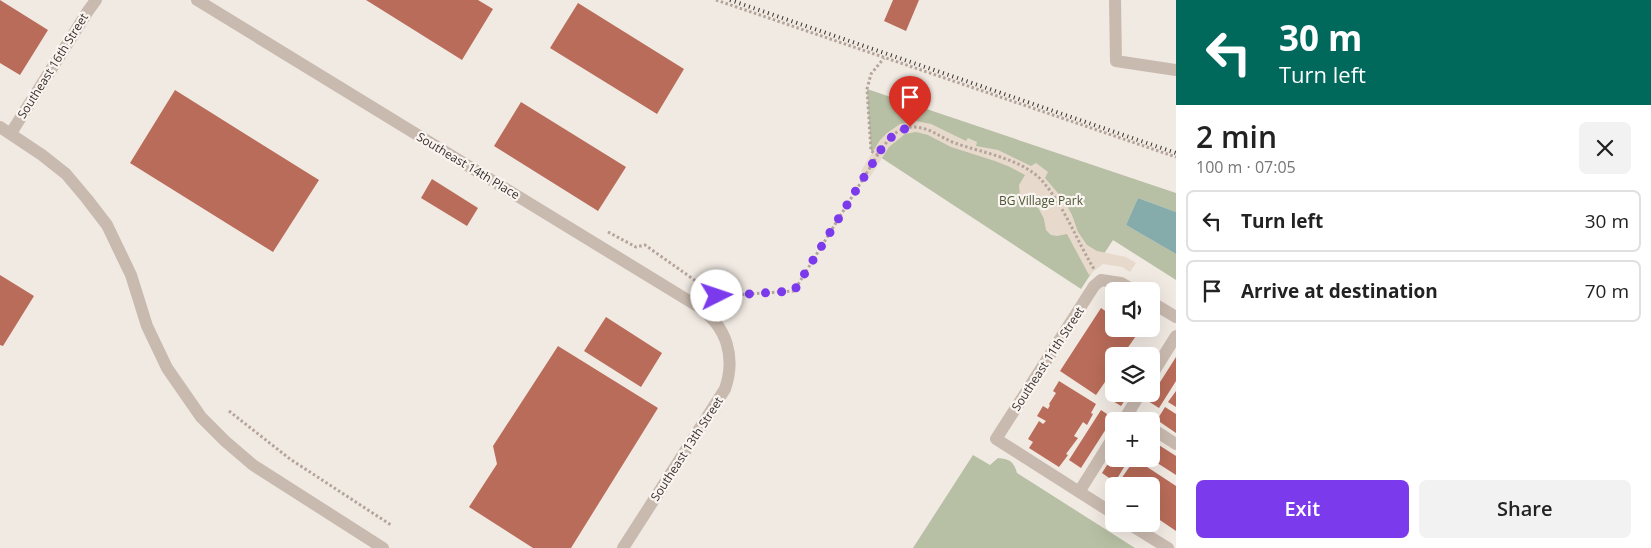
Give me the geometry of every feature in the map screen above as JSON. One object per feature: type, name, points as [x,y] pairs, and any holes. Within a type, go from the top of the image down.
[{"type":"street","name":"Southeast 16th Street","points":[[5,130],[96,0]]},
{"type":"street","name":"Southeast 14th Place","points":[[196,0],[706,312],[721,329],[727,343]]},
{"type":"street","points":[[1115,0],[1116,61],[1176,70]]},
{"type":"street","points":[[5,130],[66,174],[107,225],[131,276],[147,326],[167,368],[200,417],[225,441],[276,481],[383,548]]},
{"type":"street","points":[[1101,280],[1115,282]]},
{"type":"street","name":"Southeast 11th Street","points":[[1079,492],[996,439],[1094,286],[1101,280]]},
{"type":"street","points":[[1160,307],[1176,317]]},
{"type":"street","points":[[1160,362],[1176,336]]},
{"type":"street","name":"Southeast 13th Street","points":[[624,548],[725,389],[730,366],[727,343]]},
{"type":"street","points":[[1160,434],[1176,444]]},
{"type":"street","points":[[1105,450],[1079,492],[1105,508]]},
{"type":"street","points":[[1142,532],[1168,548]]},
{"type":"path","points":[[716,0],[1176,157]]},
{"type":"path","points":[[878,155],[871,151],[867,89],[871,74],[884,58]]},
{"type":"path","points":[[604,229],[636,247],[645,245],[717,296],[794,291],[878,155],[896,132],[910,127],[927,128],[952,142],[996,155],[1036,175],[1044,182],[1061,208],[1081,248],[1101,280]]},
{"type":"path","points":[[706,312],[717,296]]},
{"type":"path","points":[[229,411],[290,459],[391,525]]},
{"type":"green space","name":"BG Village Park","points":[[867,89],[1176,193],[1176,212],[1138,198],[1126,225],[1176,254],[1176,280],[1113,240],[1081,289],[871,151]]},
{"type":"green space","points":[[973,455],[990,465],[998,458],[1008,460],[1013,464],[1017,473],[1105,529],[1105,532],[1110,532],[1135,548],[913,548]]},
{"type":"shaded area","points":[[916,121],[931,124],[966,141],[968,138],[977,142],[976,146],[998,150],[1031,166],[1036,163],[1048,172],[1045,178],[1063,199],[1072,215],[1078,232],[1087,245],[1097,251],[1126,257],[1136,263],[1130,272],[1122,267],[1103,264],[1089,275],[1067,234],[1051,235],[1046,230],[1044,219],[1039,209],[1030,201],[1020,196],[1019,185],[1025,175],[995,161],[951,147],[928,135],[916,132],[905,134],[889,147],[870,177],[861,171],[880,140],[887,133],[900,124]]},
{"type":"water","points":[[1138,198],[1176,212],[1176,254],[1126,225]]},
{"type":"building","points":[[0,0],[48,30],[20,75],[0,63]]},
{"type":"building","points":[[366,0],[478,0],[493,9],[462,60]]},
{"type":"building","points":[[893,0],[919,0],[906,31],[884,21]]},
{"type":"building","points":[[578,3],[684,69],[657,114],[550,48]]},
{"type":"building","points":[[175,90],[319,180],[273,252],[130,163]]},
{"type":"building","points":[[521,102],[626,167],[598,211],[494,146]]},
{"type":"building","points":[[432,179],[478,208],[467,226],[421,198]]},
{"type":"building","points":[[0,275],[34,296],[3,346],[0,345]]},
{"type":"building","points":[[1101,308],[1105,311],[1105,337],[1135,337],[1128,347],[1105,347],[1105,382],[1096,395],[1060,371]]},
{"type":"building","points":[[606,317],[662,353],[641,387],[584,351]]},
{"type":"building","points":[[558,346],[658,408],[571,548],[533,548],[469,507],[497,464],[493,446]]},
{"type":"building","points":[[1176,357],[1176,381],[1159,408],[1150,402],[1160,402],[1160,382]]},
{"type":"building","points":[[1059,381],[1096,404],[1087,425],[1083,422],[1074,436],[1078,438],[1059,467],[1029,448],[1033,442],[1028,439],[1039,421],[1043,424],[1046,421],[1037,416],[1043,406],[1048,409],[1056,393],[1053,391]]},
{"type":"building","points":[[1176,391],[1176,407],[1168,402]]},
{"type":"building","points":[[1114,402],[1124,402],[1121,406]]},
{"type":"building","points":[[1165,407],[1176,414],[1176,433],[1160,422],[1160,415]]},
{"type":"building","points":[[1101,410],[1105,413],[1105,430],[1081,468],[1069,460]]},
{"type":"building","points":[[1160,446],[1176,456],[1176,475],[1160,465]]},
{"type":"building","points":[[1106,467],[1124,467],[1118,477],[1108,477],[1102,473]]},
{"type":"building","points":[[1129,467],[1147,467],[1176,486],[1176,531],[1160,520],[1160,477],[1122,477]]},
{"type":"railway","points":[[730,0],[1176,153]]},
{"type":"route","points":[[717,296],[794,291],[882,148],[896,132],[910,127]]}]
